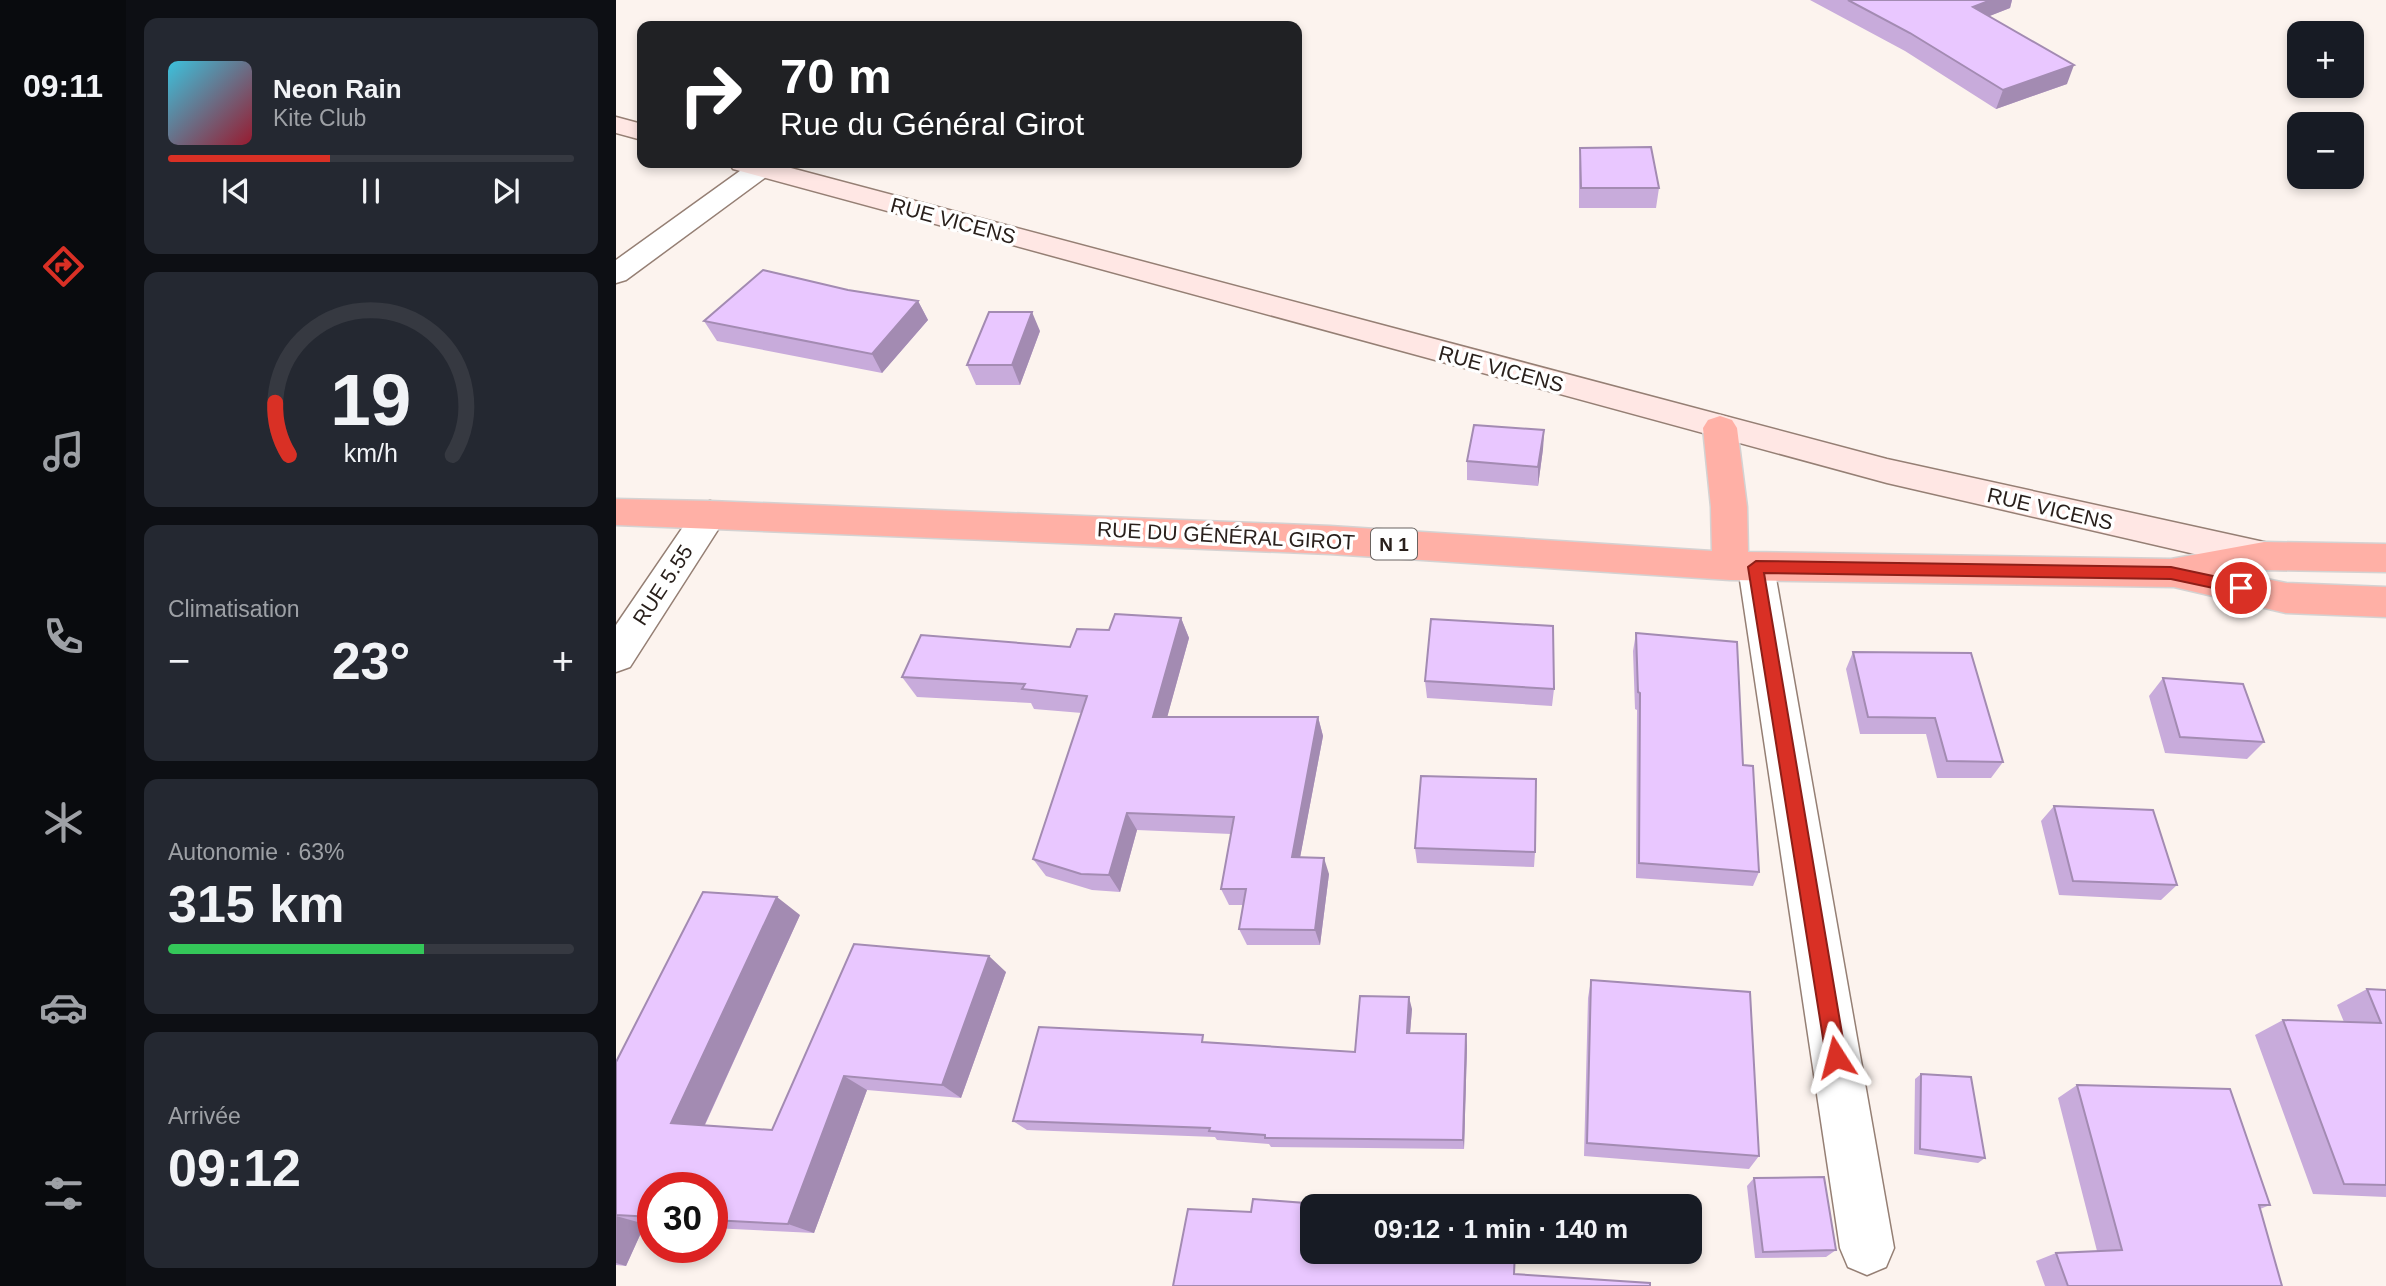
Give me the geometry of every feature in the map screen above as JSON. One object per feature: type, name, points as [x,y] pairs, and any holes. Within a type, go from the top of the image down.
[{"type":"highway","points":[[1720,428],[1729,507],[1743,566]]},
{"type":"highway","name":"RUE DU GÉNÉRAL GIROT","points":[[616,512],[1330,540],[1743,566],[2171,573]]},
{"type":"highway","name":"N 1","points":[[2171,573],[2264,556],[2386,558]]},
{"type":"highway","name":"N 1","points":[[2171,573],[2287,598],[2386,602]]},
{"type":"street","points":[[616,125],[637,131]]},
{"type":"street","points":[[618,270],[749,168]]},
{"type":"street","name":"RUE VICENS","points":[[759,168],[1720,428],[1887,471],[2264,556]]},
{"type":"street","name":"RUE 5.55","points":[[616,656],[710,514]]},
{"type":"street","points":[[1743,566],[1867,1248]]},
{"type":"building","points":[[1848,0],[1991,0],[1973,7],[2074,65],[2003,90],[1910,33]]},
{"type":"building","points":[[1651,147],[1659,188],[1581,188],[1580,148]]},
{"type":"building","points":[[763,270],[848,290],[918,301],[872,354],[704,321]]},
{"type":"building","points":[[989,312],[1032,312],[1012,365],[967,365]]},
{"type":"building","points":[[1474,425],[1544,430],[1538,467],[1467,461]]},
{"type":"building","points":[[1115,614],[1181,618],[1153,717],[1318,717],[1292,857],[1324,858],[1315,930],[1239,929],[1246,889],[1221,889],[1234,817],[1127,813],[1109,875],[1081,874],[1033,859],[1087,696],[1022,689],[1025,684],[902,677],[921,635],[1070,647],[1077,629],[1109,630]]},
{"type":"building","points":[[1431,619],[1553,626],[1554,689],[1425,681]]},
{"type":"building","points":[[1636,633],[1737,642],[1743,765],[1753,766],[1759,872],[1639,863],[1640,693]]},
{"type":"building","points":[[1853,652],[1971,653],[2003,762],[1947,761],[1935,718],[1868,717]]},
{"type":"building","points":[[2163,678],[2243,684],[2264,742],[2180,737]]},
{"type":"building","points":[[1421,776],[1536,779],[1535,852],[1415,848]]},
{"type":"building","points":[[2054,806],[2153,810],[2177,885],[2073,881]]},
{"type":"building","points":[[703,892],[777,897],[671,1123],[772,1130],[854,944],[989,956],[942,1085],[844,1076],[788,1224],[728,1221],[728,1172],[637,1172],[637,1216],[616,1215],[616,1062]]},
{"type":"building","points":[[1591,980],[1750,992],[1759,1156],[1587,1143]]},
{"type":"building","points":[[2367,989],[2386,990],[2386,1185],[2344,1184],[2283,1020],[2381,1023]]},
{"type":"building","points":[[1360,996],[1409,997],[1407,1033],[1466,1034],[1463,1140],[1265,1138],[1265,1135],[1209,1131],[1210,1128],[1013,1121],[1039,1027],[1203,1035],[1202,1042],[1355,1052]]},
{"type":"building","points":[[1921,1074],[1971,1077],[1985,1158],[1920,1149]]},
{"type":"building","points":[[2077,1085],[2230,1089],[2270,1205],[2259,1205],[2282,1286],[2068,1286],[2056,1253],[2122,1250]]},
{"type":"building","points":[[1824,1177],[1836,1250],[1763,1252],[1754,1178]]},
{"type":"building","points":[[1253,1199],[1300,1203],[1300,1264],[1514,1264],[1514,1274],[1650,1283],[1650,1286],[1173,1286],[1188,1209],[1251,1212]]},
{"type":"route","points":[[1836,1057],[1756,567],[2171,573],[2241,588]]}]
